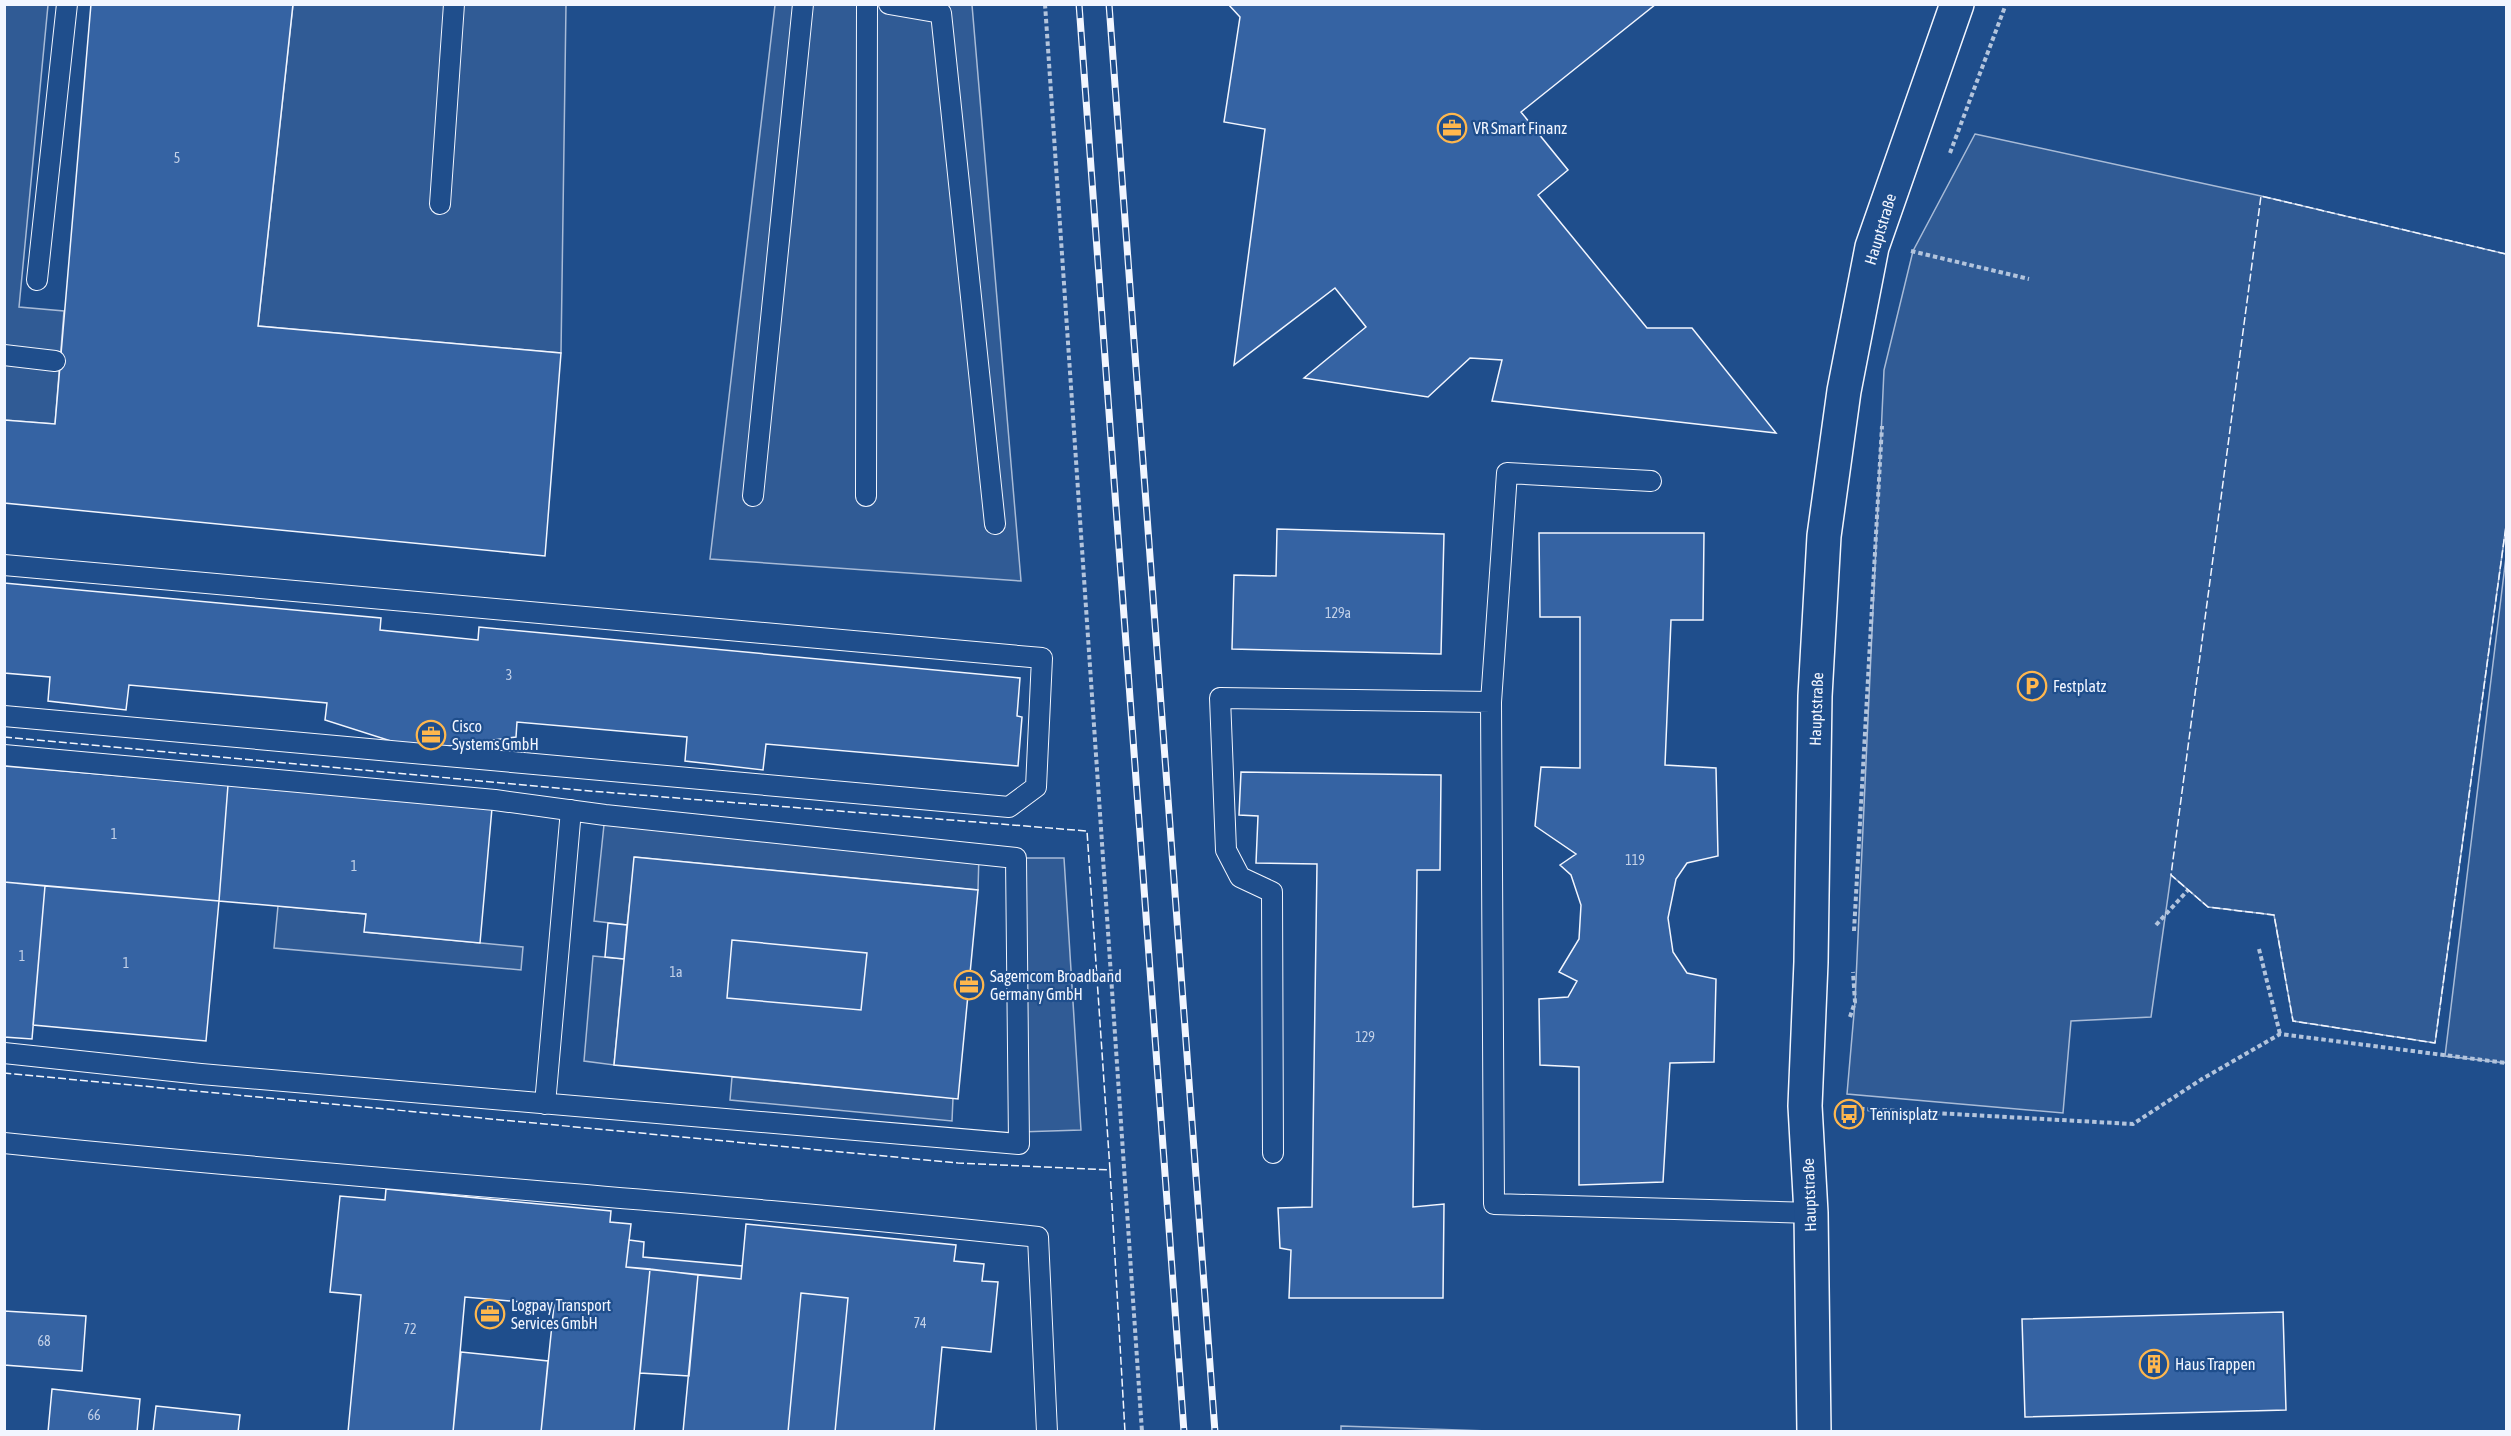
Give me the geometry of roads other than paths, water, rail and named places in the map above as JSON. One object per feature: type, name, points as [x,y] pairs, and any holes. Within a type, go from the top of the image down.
[{"type":"street","name":"Hauptstraße","points":[[1814,1431],[1811,1213],[1805,1106],[1811,962],[1815,696],[1824,536],[1844,391],[1872,247],[1957,4]]},
{"type":"lane","points":[[37,280],[67,4]]},
{"type":"lane","points":[[440,204],[454,4]]},
{"type":"lane","points":[[753,496],[802,4]]},
{"type":"lane","points":[[866,496],[867,4]]},
{"type":"lane","points":[[889,4],[941,13],[995,524]]},
{"type":"lane","points":[[4,356],[56,361]]},
{"type":"lane","points":[[1651,481],[1507,473],[1491,702],[1494,1204],[1811,1213]]},
{"type":"lane","points":[[4,565],[1042,658],[1036,787],[1009,807],[4,716]]},
{"type":"lane","points":[[1273,1153],[1272,892],[1240,877],[1226,850],[1220,698],[1491,702]]},
{"type":"lane","points":[[147,730],[158,720],[340,737]]},
{"type":"lane","points":[[4,755],[463,797],[1016,858],[1019,1144],[201,1074],[4,1053]]},
{"type":"lane","points":[[545,1104],[571,810]]},
{"type":"lane","points":[[4,1143],[173,1161],[870,1219],[1038,1238],[1047,1431]]},
{"type":"railway","points":[[1079,4],[1184,1432]]},
{"type":"railway","points":[[1109,4],[1215,1432]]},
{"type":"place","name":"VR Smart Finanz","points":[[1452,128]]},
{"type":"place","name":"Festplatz","points":[[2032,686]]},
{"type":"place","name":"Cisco Systems GmbH","points":[[431,735]]},
{"type":"place","name":"Sagemcom Broadband Germany GmbH","points":[[969,985]]},
{"type":"place","name":"Tennisplatz","points":[[1849,1114]]},
{"type":"place","name":"Logpay Transport Services GmbH","points":[[490,1314]]},
{"type":"place","name":"Haus Trappen","points":[[2154,1364]]}]
